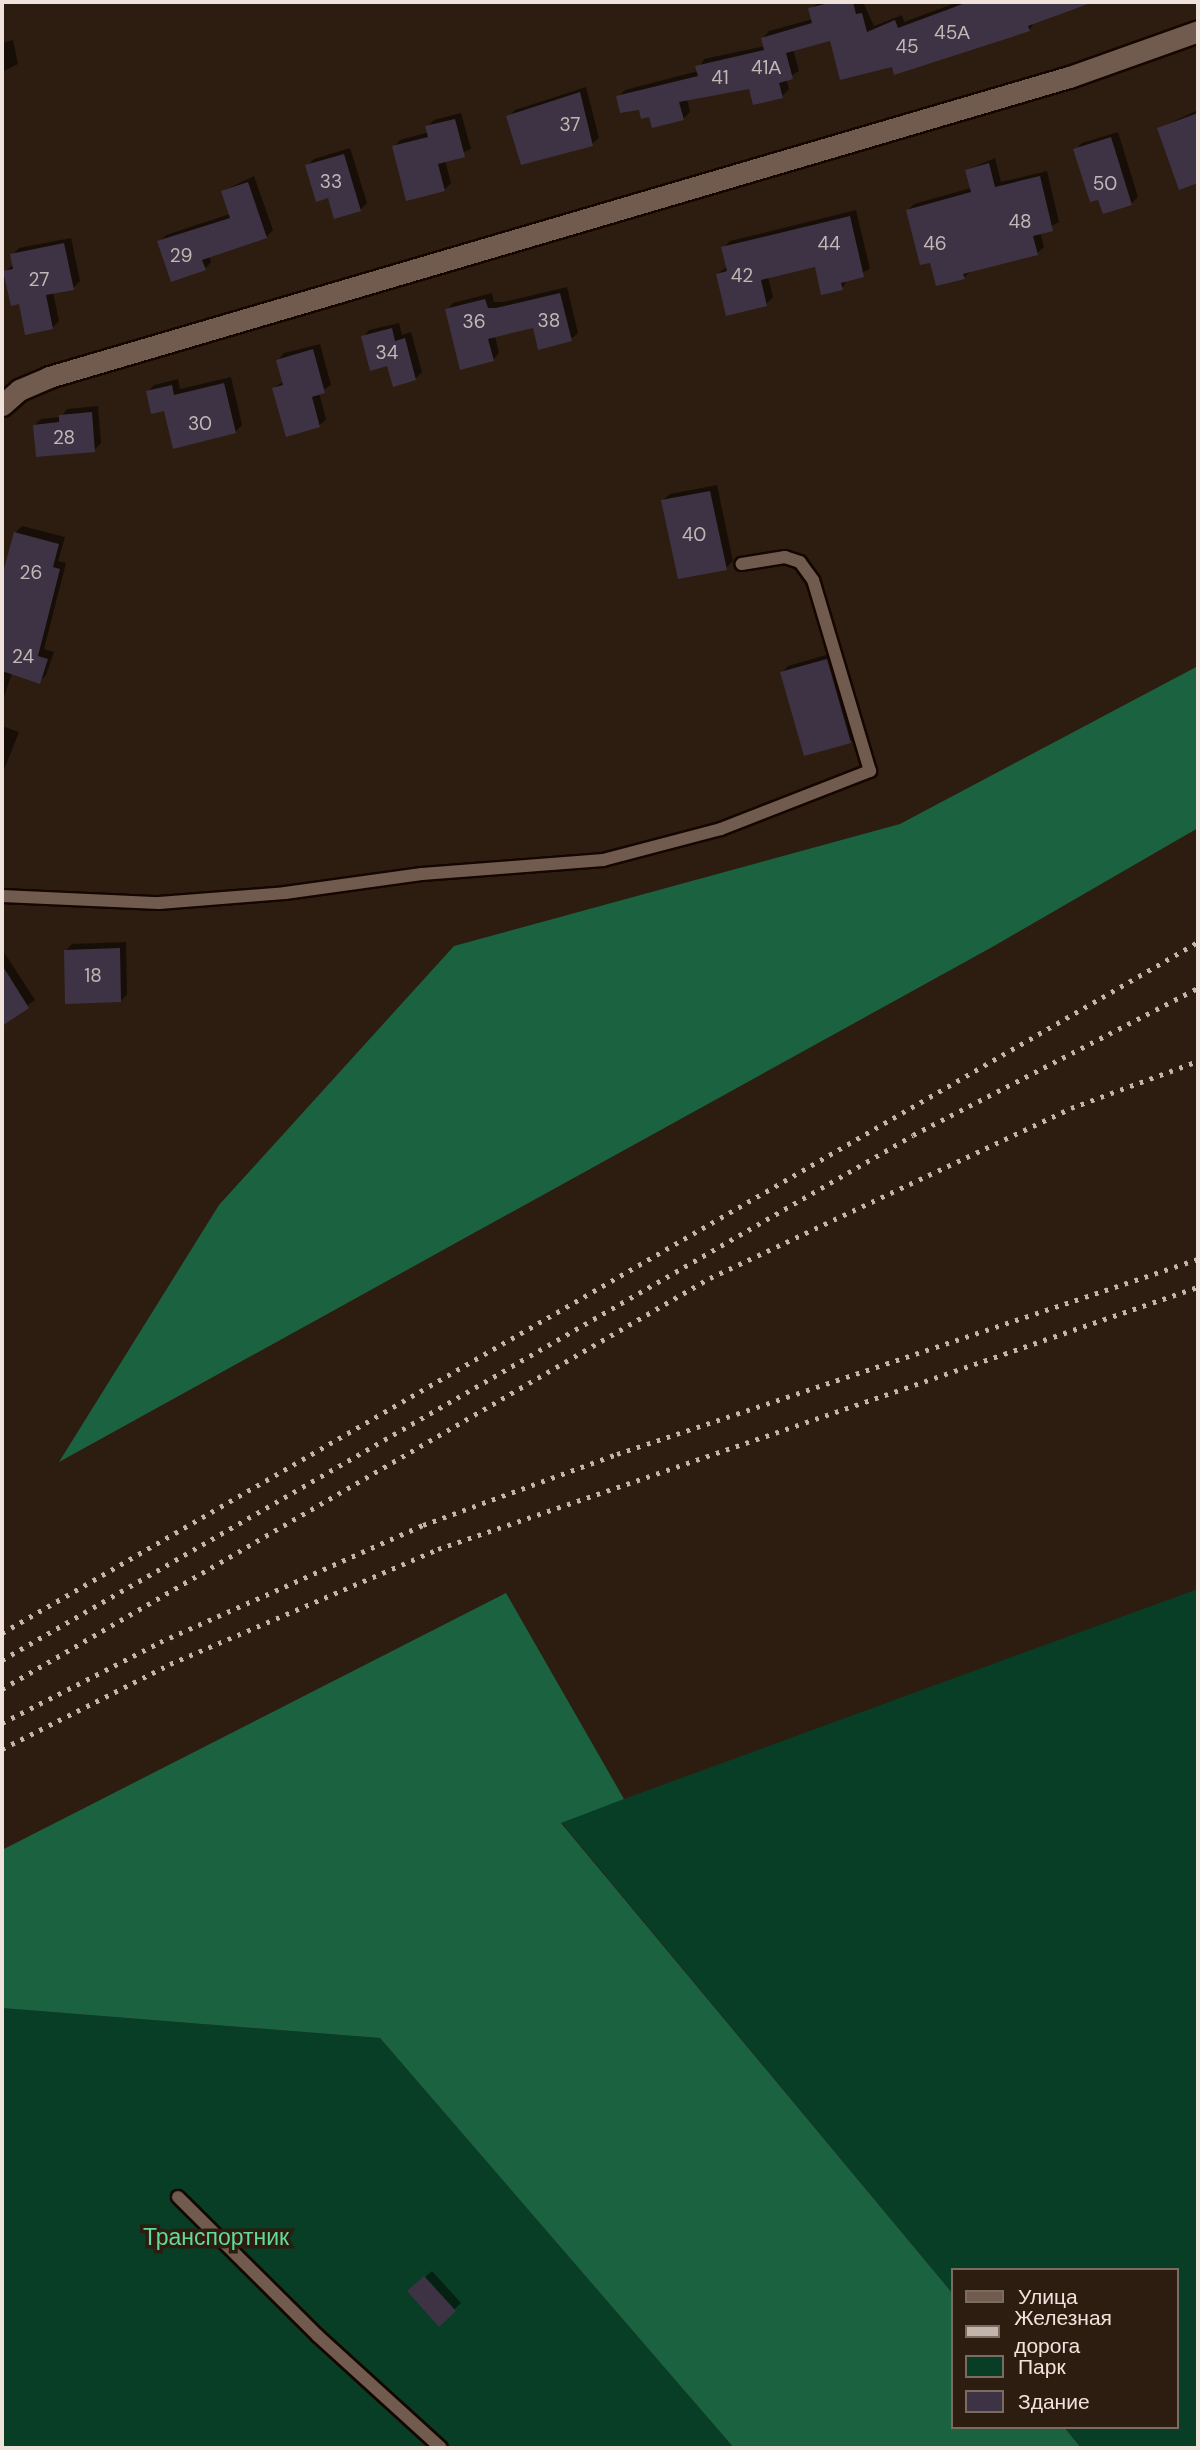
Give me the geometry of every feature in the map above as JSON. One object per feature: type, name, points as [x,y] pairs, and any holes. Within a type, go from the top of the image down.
[{"type":"street","points":[[2,405],[19,390],[49,377],[1069,77],[1198,31]]},
{"type":"lane","points":[[2,896],[159,903],[285,893],[422,874],[603,860],[721,829],[870,771],[813,580],[800,562],[785,558],[742,565]]},
{"type":"lane","points":[[178,2197],[317,2336],[441,2448]]},
{"type":"green space","points":[[1198,666],[1198,828],[994,946],[59,1462],[219,1205],[454,946],[900,824]]},
{"type":"green space","points":[[1198,1589],[1198,2448],[1081,2448],[1066,2429],[1179,2429],[1179,2268],[951,2268],[951,2292],[561,1822]]},
{"type":"green space","points":[[506,1593],[624,1799],[561,1823],[951,2292],[951,2429],[1066,2429],[1081,2448],[734,2448],[380,2038],[2,2008],[2,1850]]},
{"type":"green space","name":"Транспортник","points":[[2,2008],[380,2038],[734,2448],[2,2448]]},
{"type":"building","points":[[834,2],[853,2],[856,14],[862,13],[867,32],[895,20],[898,28],[968,2],[1088,4],[1028,26],[1030,31],[894,75],[892,67],[840,80],[830,41],[786,53],[793,79],[779,83],[783,98],[753,105],[749,89],[679,102],[684,120],[652,128],[649,117],[641,119],[639,110],[620,113],[616,96],[698,76],[695,66],[764,50],[761,38],[812,23],[808,8]]},
{"type":"building","points":[[580,92],[593,146],[521,165],[506,116]]},
{"type":"building","points":[[1198,113],[1198,183],[1179,190],[1157,128]]},
{"type":"building","points":[[455,119],[465,157],[438,164],[445,191],[406,201],[392,146],[428,137],[425,126]]},
{"type":"building","points":[[1111,137],[1132,205],[1103,214],[1098,200],[1090,202],[1073,149]]},
{"type":"building","points":[[344,154],[361,211],[334,219],[328,198],[316,202],[305,165]]},
{"type":"building","points":[[989,163],[995,187],[1040,176],[1053,231],[1033,236],[1038,255],[963,274],[965,279],[936,286],[930,263],[920,265],[906,210],[971,192],[965,170]]},
{"type":"building","points":[[248,182],[267,238],[202,260],[206,270],[171,282],[157,241],[230,218],[221,191]]},
{"type":"building","points":[[850,216],[864,277],[841,283],[843,290],[821,295],[815,267],[761,280],[767,306],[726,316],[716,274],[727,271],[721,247]]},
{"type":"building","points":[[64,243],[74,290],[46,295],[53,329],[25,335],[19,304],[11,306],[3,271],[13,269],[10,254]]},
{"type":"building","points":[[560,293],[572,341],[538,350],[533,328],[488,339],[494,361],[460,370],[445,309],[485,299],[488,308],[496,308]]},
{"type":"building","points":[[392,328],[395,341],[405,338],[416,380],[393,387],[387,366],[370,371],[361,336]]},
{"type":"building","points":[[313,349],[325,393],[312,397],[320,427],[286,437],[272,388],[283,385],[276,360]]},
{"type":"building","points":[[224,383],[236,433],[173,449],[164,411],[151,414],[146,391],[172,385],[174,395]]},
{"type":"building","points":[[92,412],[95,452],[36,457],[33,425],[59,422],[59,415]]},
{"type":"building","points":[[710,491],[727,570],[678,579],[661,500]]},
{"type":"building","points":[[14,532],[59,544],[53,567],[60,569],[38,656],[48,659],[40,684],[2,671],[2,576]]},
{"type":"building","points":[[827,659],[851,743],[804,756],[780,672]]},
{"type":"building","points":[[120,948],[121,1002],[65,1004],[64,950]]},
{"type":"building","points":[[2,965],[29,1008],[2,1026]]},
{"type":"building","points":[[424,2276],[456,2311],[439,2327],[407,2291]]},
{"type":"railway","points":[[2,1633],[1198,942]]},
{"type":"railway","points":[[2,1660],[913,1135],[1198,988]]},
{"type":"railway","points":[[2,1689],[710,1278],[1071,1108],[1198,1061]]},
{"type":"railway","points":[[2,1723],[160,1642],[423,1525],[617,1454],[1198,1259]]},
{"type":"railway","points":[[2,1749],[170,1664],[438,1549],[1198,1287]]}]
